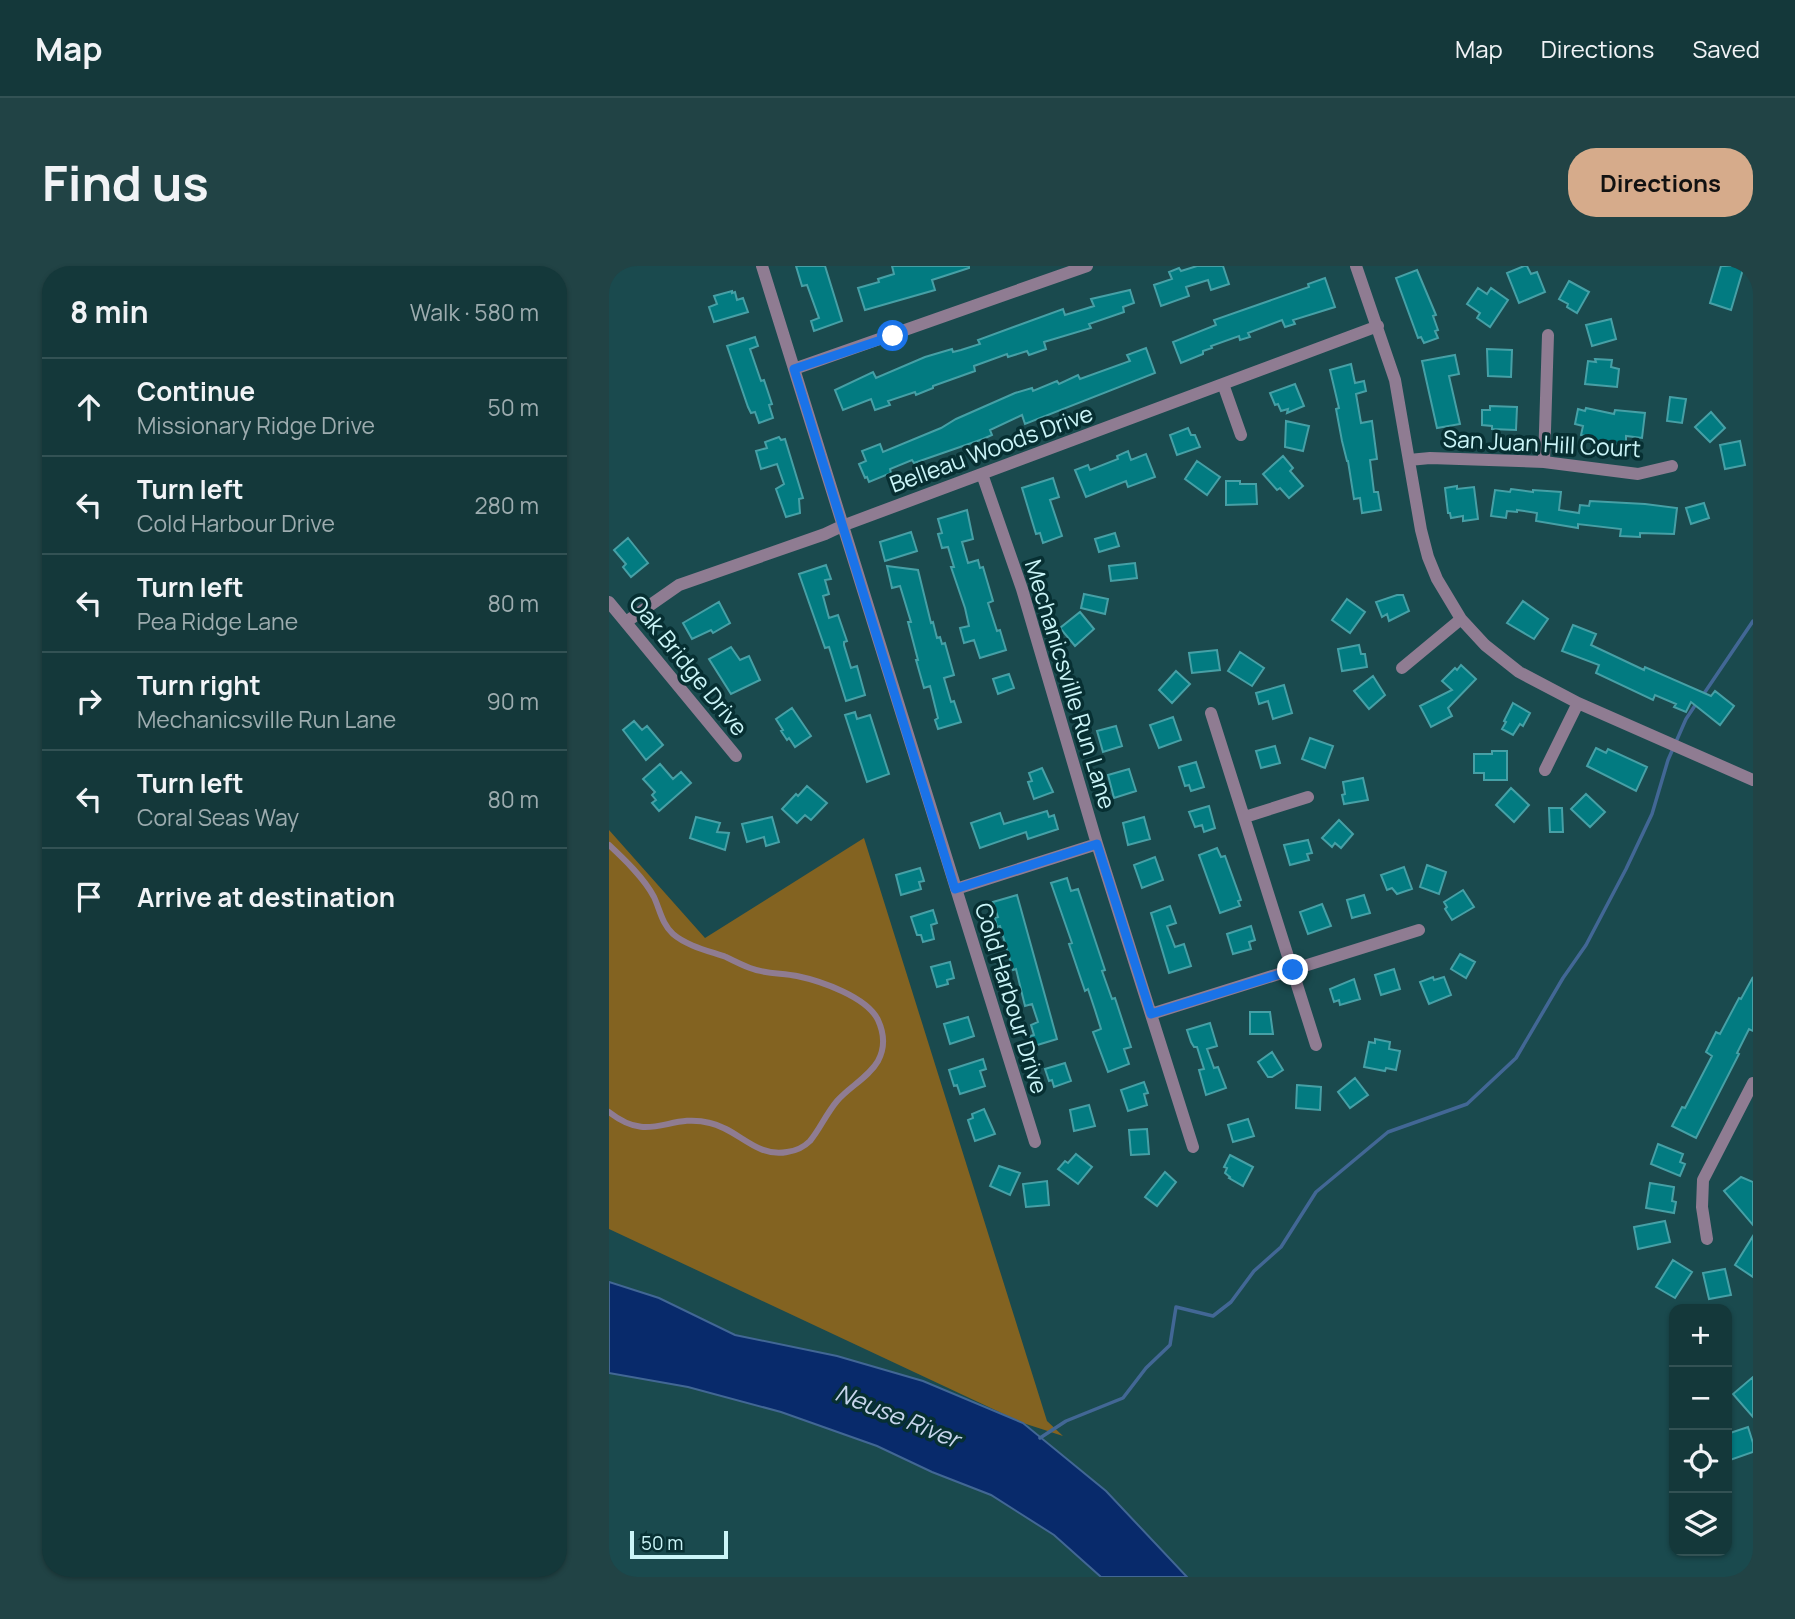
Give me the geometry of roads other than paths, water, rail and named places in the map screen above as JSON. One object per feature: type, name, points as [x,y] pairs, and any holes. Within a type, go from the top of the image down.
[{"type":"street","name":"Cold Harbour Drive","points":[[762,266],[1035,1142]]},
{"type":"street","points":[[794,369],[1087,266]]},
{"type":"street","points":[[1356,266],[1395,380],[1428,557],[1437,579],[1461,619],[1485,645],[1519,672],[1578,703],[1753,780]]},
{"type":"street","name":"Belleau Woods Drive","points":[[626,622],[679,586],[825,534],[1378,326]]},
{"type":"street","points":[[1544,462],[1548,335]]},
{"type":"street","points":[[1223,384],[1241,435]]},
{"type":"street","name":"San Juan Hill Court","points":[[1409,460],[1430,458],[1544,462],[1638,474],[1672,466]]},
{"type":"street","name":"Mechanicsville Run Lane","points":[[982,474],[1021,589],[1097,844],[1193,1147]]},
{"type":"street","name":"Oak Bridge Drive","points":[[609,602],[736,756]]},
{"type":"street","points":[[1402,668],[1461,619]]},
{"type":"street","points":[[1545,770],[1578,703]]},
{"type":"street","points":[[1211,713],[1316,1045]]},
{"type":"street","points":[[1245,817],[1308,797]]},
{"type":"street","points":[[955,889],[1097,844]]},
{"type":"street","points":[[1151,1014],[1419,930]]},
{"type":"street","points":[[1707,1239],[1702,1207],[1703,1180],[1753,1083]]},
{"type":"lane","points":[[609,845],[653,895],[665,925],[675,936],[748,968],[763,973],[797,976],[865,1003],[873,1011],[883,1036],[883,1050],[877,1063],[837,1101],[809,1142],[787,1152],[762,1151],[721,1126],[707,1122],[687,1121],[636,1128],[623,1123],[609,1112]]},
{"type":"water","name":"Neuse River","points":[[609,1282],[659,1298],[735,1335],[837,1356],[923,1381],[1023,1423],[1106,1491],[1187,1577],[1101,1577],[1054,1535],[991,1495],[932,1472],[877,1446],[781,1412],[688,1387],[609,1373]]},
{"type":"waterway","points":[[1703,695],[1753,621]]},
{"type":"waterway","points":[[1040,1438],[1066,1421],[1123,1398],[1146,1368],[1170,1345],[1176,1307],[1213,1316],[1231,1302],[1254,1271],[1281,1247],[1316,1192],[1388,1132],[1467,1104],[1516,1058],[1563,978],[1586,945],[1626,869],[1652,814],[1668,760],[1686,719],[1696,704]]}]
